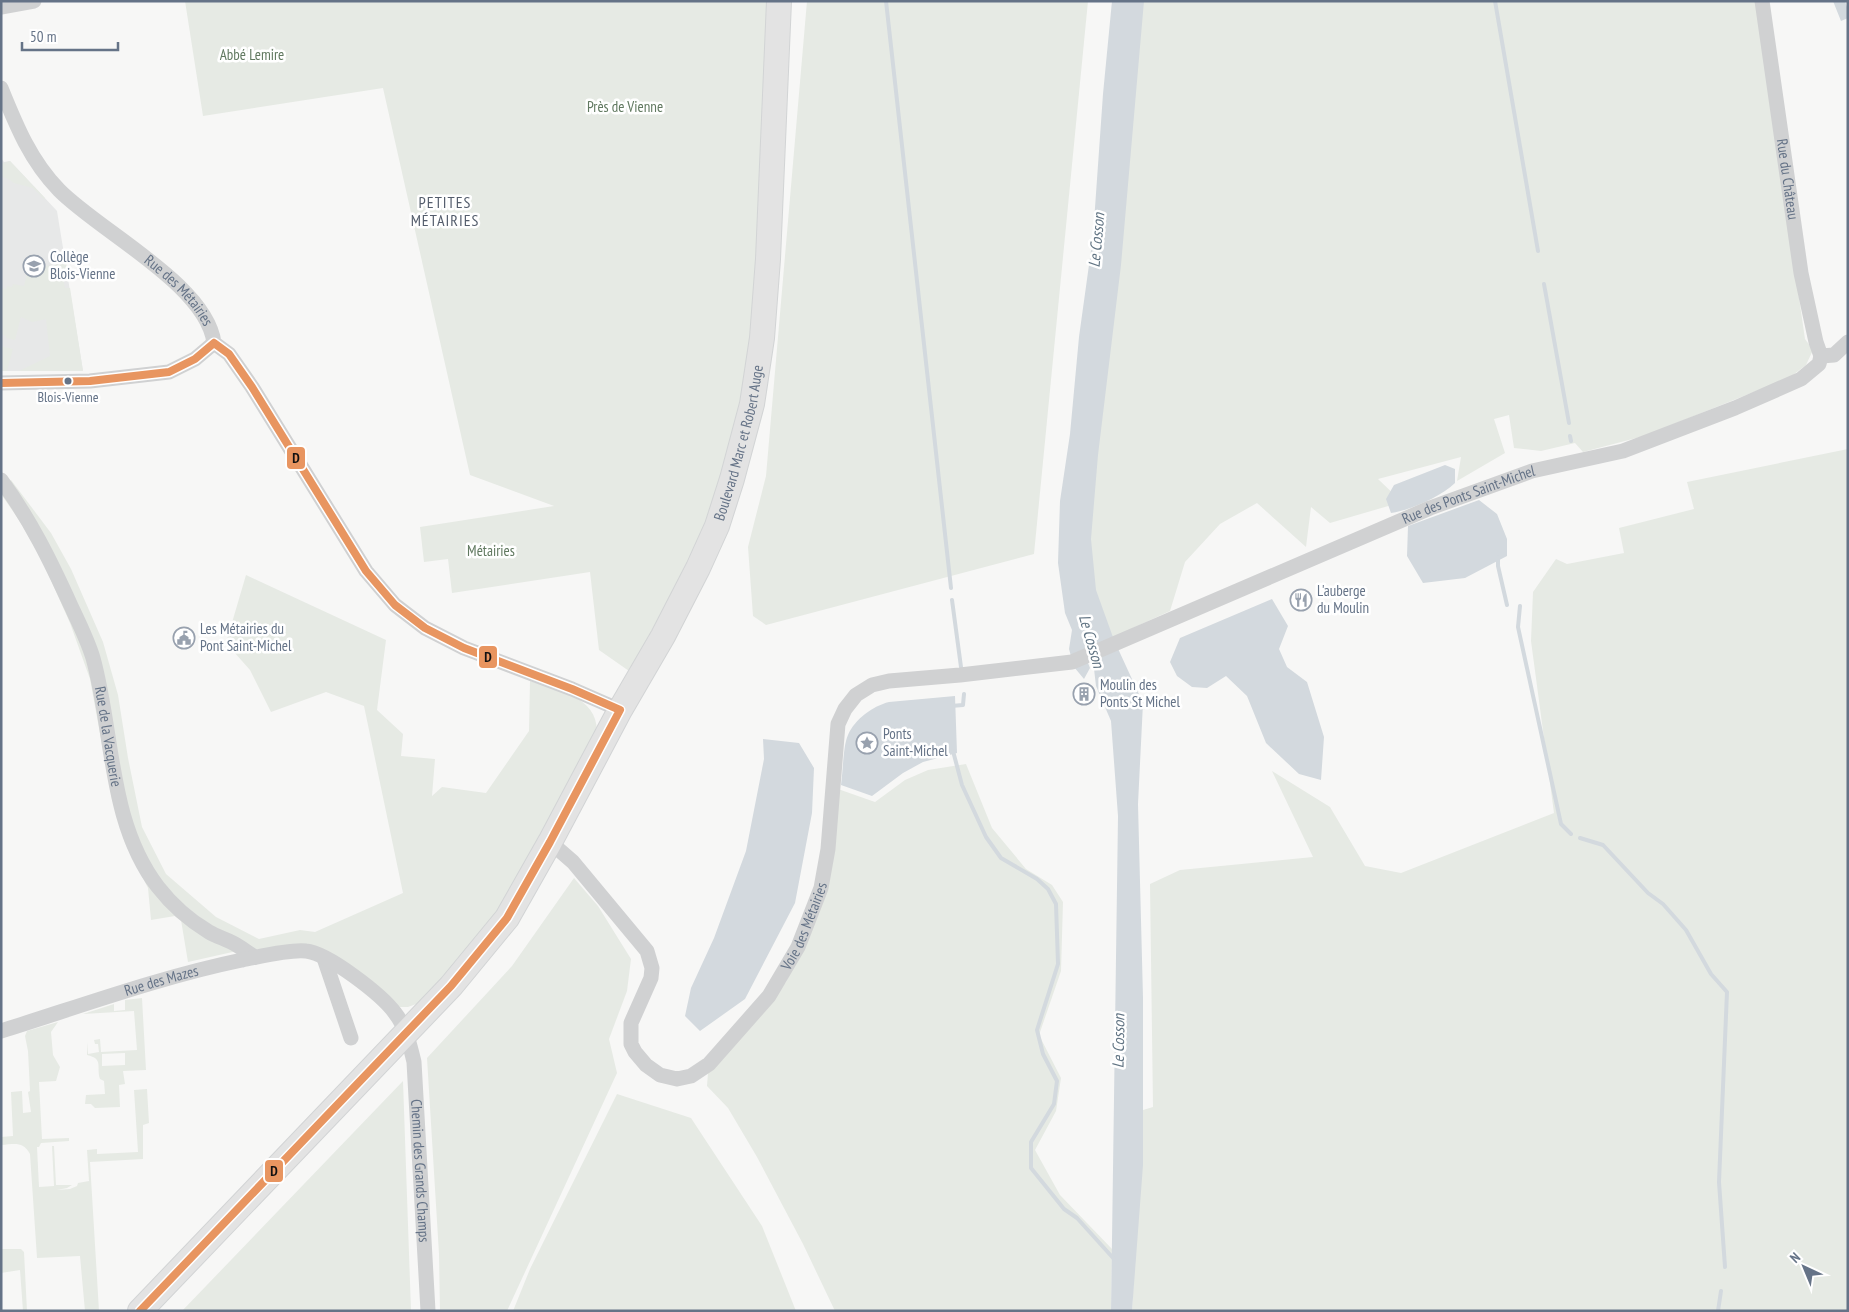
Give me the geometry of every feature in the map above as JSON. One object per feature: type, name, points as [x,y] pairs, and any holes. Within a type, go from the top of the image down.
[{"type":"main road","name":"Boulevard Marc et Robert Auge","points":[[140,1311],[450,986],[507,918],[550,842],[620,710],[663,636],[717,526],[752,404],[762,338],[768,259],[779,1]]},
{"type":"street","points":[[1,7],[34,1]]},
{"type":"street","name":"Rue du Château","points":[[1762,1],[1801,273],[1816,342],[1821,356]]},
{"type":"street","name":"Rue des Métairies","points":[[1,88],[17,129],[30,153],[59,190],[81,210],[150,261],[182,290],[206,317],[214,343],[229,354],[252,387],[366,571],[395,605],[424,628],[464,648],[572,689],[620,710]]},
{"type":"street","points":[[1821,356],[1834,354],[1848,342]]},
{"type":"street","points":[[1,383],[90,381],[169,372],[195,359],[214,343]]},
{"type":"street","name":"Rue des Ponts Saint-Michel","points":[[1116,644],[1181,614],[1430,508],[1532,472],[1623,452],[1735,408],[1801,380],[1819,364],[1821,356]]},
{"type":"street","name":"Rue de la Vacquerie","points":[[1,480],[35,532],[92,655],[101,692],[118,790],[128,828],[144,866],[171,902],[188,918],[255,957]]},
{"type":"street","name":"Voie des Métairies","points":[[550,842],[573,862],[647,952],[652,968],[651,978],[631,1023],[631,1044],[635,1052],[646,1065],[660,1075],[677,1079],[692,1076],[708,1064],[769,996],[798,947],[820,888],[828,849],[838,724],[845,709],[856,695],[872,685],[889,681],[1072,662],[1116,644]]},
{"type":"street","name":"Rue des Mazes","points":[[1,1031],[158,981],[211,967],[255,957],[307,951],[350,972],[395,1012],[406,1032]]},
{"type":"street","points":[[324,958],[351,1038]]},
{"type":"street","name":"Chemin des Grands Champs","points":[[406,1032],[414,1062],[428,1311]]},
{"type":"shaded area","name":"Collège Blois-Vienne","points":[[1,158],[4,162],[10,161],[57,211],[83,371],[1,371]]},
{"type":"green space","points":[[185,1],[769,1],[755,321],[730,458],[702,531],[660,616],[629,671],[599,650],[590,572],[452,593],[448,559],[424,562],[420,527],[554,506],[470,475],[383,88],[203,116]]},
{"type":"green space","points":[[807,1],[1088,1],[1034,554],[766,625],[753,616],[748,547],[766,476]]},
{"type":"green space","points":[[1138,1],[1756,1],[1805,339],[1813,350],[1806,365],[1789,378],[1644,436],[1583,452],[1575,443],[1541,451],[1514,448],[1509,415],[1494,419],[1505,453],[1457,481],[1461,457],[1378,479],[1402,502],[1330,523],[1311,507],[1306,547],[1257,503],[1220,524],[1185,562],[1170,611],[1135,627],[1114,640],[1085,595],[1089,488]]},
{"type":"green space","points":[[10,161],[44,199],[33,188],[14,183],[1,176],[1,164]]},
{"type":"green space","points":[[66,263],[67,270],[62,271],[65,288],[70,288],[83,371],[19,371],[50,356],[46,319],[32,322],[21,317],[15,340],[6,338],[6,336],[1,334],[1,288],[12,287],[13,284],[24,286],[28,269]]},
{"type":"green space","points":[[1,346],[13,349],[7,371],[1,371]]},
{"type":"green space","points":[[1848,449],[1848,1311],[1132,1311],[1143,1110],[1153,1107],[1150,884],[1180,870],[1313,857],[1272,771],[1330,807],[1365,866],[1401,873],[1554,813],[1531,641],[1533,592],[1556,559],[1567,564],[1624,553],[1619,528],[1694,509],[1687,482]]},
{"type":"green space","points":[[11,480],[51,533],[71,569],[103,642],[118,695],[142,827],[166,874],[216,917],[259,939],[300,930],[315,932],[403,893],[364,706],[326,692],[271,712],[250,670],[226,643],[246,575],[386,640],[377,710],[403,734],[401,756],[435,759],[432,796],[442,787],[486,793],[529,731],[530,681],[564,692],[584,703],[591,711],[596,721],[597,733],[514,890],[462,958],[419,1003],[408,1007],[400,1007],[345,963],[256,949],[223,936],[162,887],[132,830],[103,686],[8,483]]},
{"type":"green space","points":[[1,486],[13,502],[80,635],[104,728],[149,878],[237,951],[188,962],[181,920],[175,916],[151,920],[148,888],[125,843],[112,799],[90,679],[70,623],[41,558],[1,494]]},
{"type":"green space","points":[[966,764],[992,828],[1026,869],[1052,885],[1063,902],[1061,971],[1039,1035],[1061,1078],[1056,1111],[1035,1150],[1060,1195],[1112,1249],[1111,1311],[835,1311],[803,1244],[757,1157],[728,1108],[707,1086],[708,1073],[786,982],[812,926],[838,789],[875,802],[905,780],[928,770]]},
{"type":"green space","points":[[574,878],[598,906],[631,959],[627,991],[609,1039],[617,1073],[507,1311],[440,1311],[439,1254],[427,1058],[512,966]]},
{"type":"green space","points":[[142,998],[146,1070],[123,1071],[125,1084],[119,1085],[120,1107],[95,1108],[91,1104],[85,1104],[86,1095],[105,1094],[104,1081],[100,1079],[98,1061],[87,1055],[87,1042],[88,1054],[99,1052],[98,1044],[95,1044],[94,1040],[100,1039],[101,1052],[137,1050],[134,1011],[83,1014],[114,1004],[114,1011],[125,1010],[125,1000]],"holes":[[[125,1053],[125,1065],[102,1066],[102,1054]]]},
{"type":"green space","points":[[58,1022],[51,1032],[53,1055],[60,1067],[56,1081],[39,1082],[42,1139],[69,1138],[69,1141],[41,1143],[37,1147],[39,1187],[54,1186],[52,1146],[54,1146],[56,1185],[72,1185],[57,1190],[70,1189],[77,1186],[78,1183],[89,1181],[87,1150],[97,1149],[97,1154],[138,1152],[134,1090],[147,1089],[149,1123],[143,1125],[143,1159],[90,1162],[99,1311],[85,1311],[80,1256],[37,1258],[30,1154],[21,1145],[1,1145],[1,1137],[13,1136],[11,1092],[22,1091],[23,1113],[31,1112],[28,1092],[30,1091],[28,1051],[25,1036],[27,1031]]},
{"type":"green space","points":[[403,1081],[411,1311],[182,1311]]},
{"type":"green space","points":[[617,1094],[691,1118],[762,1226],[796,1311],[513,1311],[530,1269]]},
{"type":"green space","points":[[1,1249],[21,1249],[24,1252],[27,1311],[23,1311],[20,1270],[1,1273]]},
{"type":"water","name":"Le Cosson","points":[[1112,1],[1144,1],[1121,265],[1098,455],[1091,539],[1096,590],[1114,640],[1143,703],[1138,804],[1143,998],[1143,1165],[1132,1311],[1111,1311],[1118,816],[1111,721],[1096,686],[1093,660],[1084,653],[1090,668],[1084,679],[1074,667],[1069,649],[1072,630],[1065,613],[1058,563],[1060,501],[1070,434],[1079,337],[1093,236]]},
{"type":"water","points":[[1833,1],[1845,1],[1848,18],[1841,21]]},
{"type":"water","points":[[1445,465],[1455,469],[1455,483],[1425,502],[1391,513],[1386,499],[1394,485]]},
{"type":"water","points":[[1479,500],[1497,514],[1507,539],[1507,556],[1465,578],[1423,583],[1407,556],[1408,526]]},
{"type":"water","points":[[1272,599],[1288,626],[1279,649],[1287,667],[1307,682],[1324,737],[1321,780],[1299,774],[1266,743],[1247,696],[1226,676],[1207,688],[1192,687],[1177,676],[1170,662],[1180,638]]},
{"type":"water","points":[[955,696],[957,753],[923,762],[903,773],[872,796],[841,785],[846,740],[851,729],[865,714],[889,702]]},
{"type":"water","points":[[763,739],[799,743],[814,768],[812,813],[795,903],[745,999],[700,1031],[685,1016],[691,988],[714,938],[746,851],[764,759]]},
{"type":"waterway","points":[[886,1],[951,588]]},
{"type":"waterway","points":[[1495,1],[1538,251]]},
{"type":"waterway","points":[[1544,284],[1569,423]]},
{"type":"waterway","points":[[1570,436],[1571,441]]},
{"type":"waterway","points":[[1498,557],[1498,566],[1507,605]]},
{"type":"waterway","points":[[952,600],[961,667]]},
{"type":"waterway","points":[[1520,606],[1518,627],[1561,824],[1571,834]]},
{"type":"waterway","points":[[951,706],[963,705],[964,694]]},
{"type":"waterway","points":[[953,751],[962,785],[986,837],[1001,858],[1037,879],[1048,889],[1056,904],[1058,964],[1037,1030],[1043,1054],[1057,1081],[1054,1104],[1031,1142],[1031,1168],[1064,1209],[1077,1218],[1114,1259]]},
{"type":"waterway","points":[[1580,838],[1603,845],[1648,893],[1663,904],[1686,930],[1711,974],[1727,992],[1719,1182],[1725,1267]]},
{"type":"waterway","points":[[1718,1311],[1721,1291]]},
{"type":"transit line","name":"D","points":[[214,343],[229,354],[252,387],[366,571],[395,605],[425,628],[464,648],[572,689],[620,710]]},
{"type":"transit line","name":"D","points":[[1,383],[90,381],[169,372],[195,359],[214,343]]},
{"type":"transit line","name":"D","points":[[140,1311],[451,986],[507,918],[550,842],[620,710]]},
{"type":"place","name":"Collège Blois-Vienne","points":[[34,266]]},
{"type":"place","name":"Blois-Vienne","points":[[68,381]]},
{"type":"place","name":"L'auberge du Moulin","points":[[1301,600]]},
{"type":"place","name":"Les Métairies du Pont Saint-Michel","points":[[184,638]]},
{"type":"place","name":"Moulin des Ponts St Michel","points":[[1084,694]]},
{"type":"place","name":"Ponts Saint-Michel","points":[[867,743]]},
{"type":"district","name":"PETITES MÉTAIRIES","points":[[445,211]]},
{"type":"park label","name":"Abbé Lemire","points":[[252,55]]},
{"type":"park label","name":"Près de Vienne","points":[[625,107]]},
{"type":"park label","name":"Métairies","points":[[491,551]]}]
